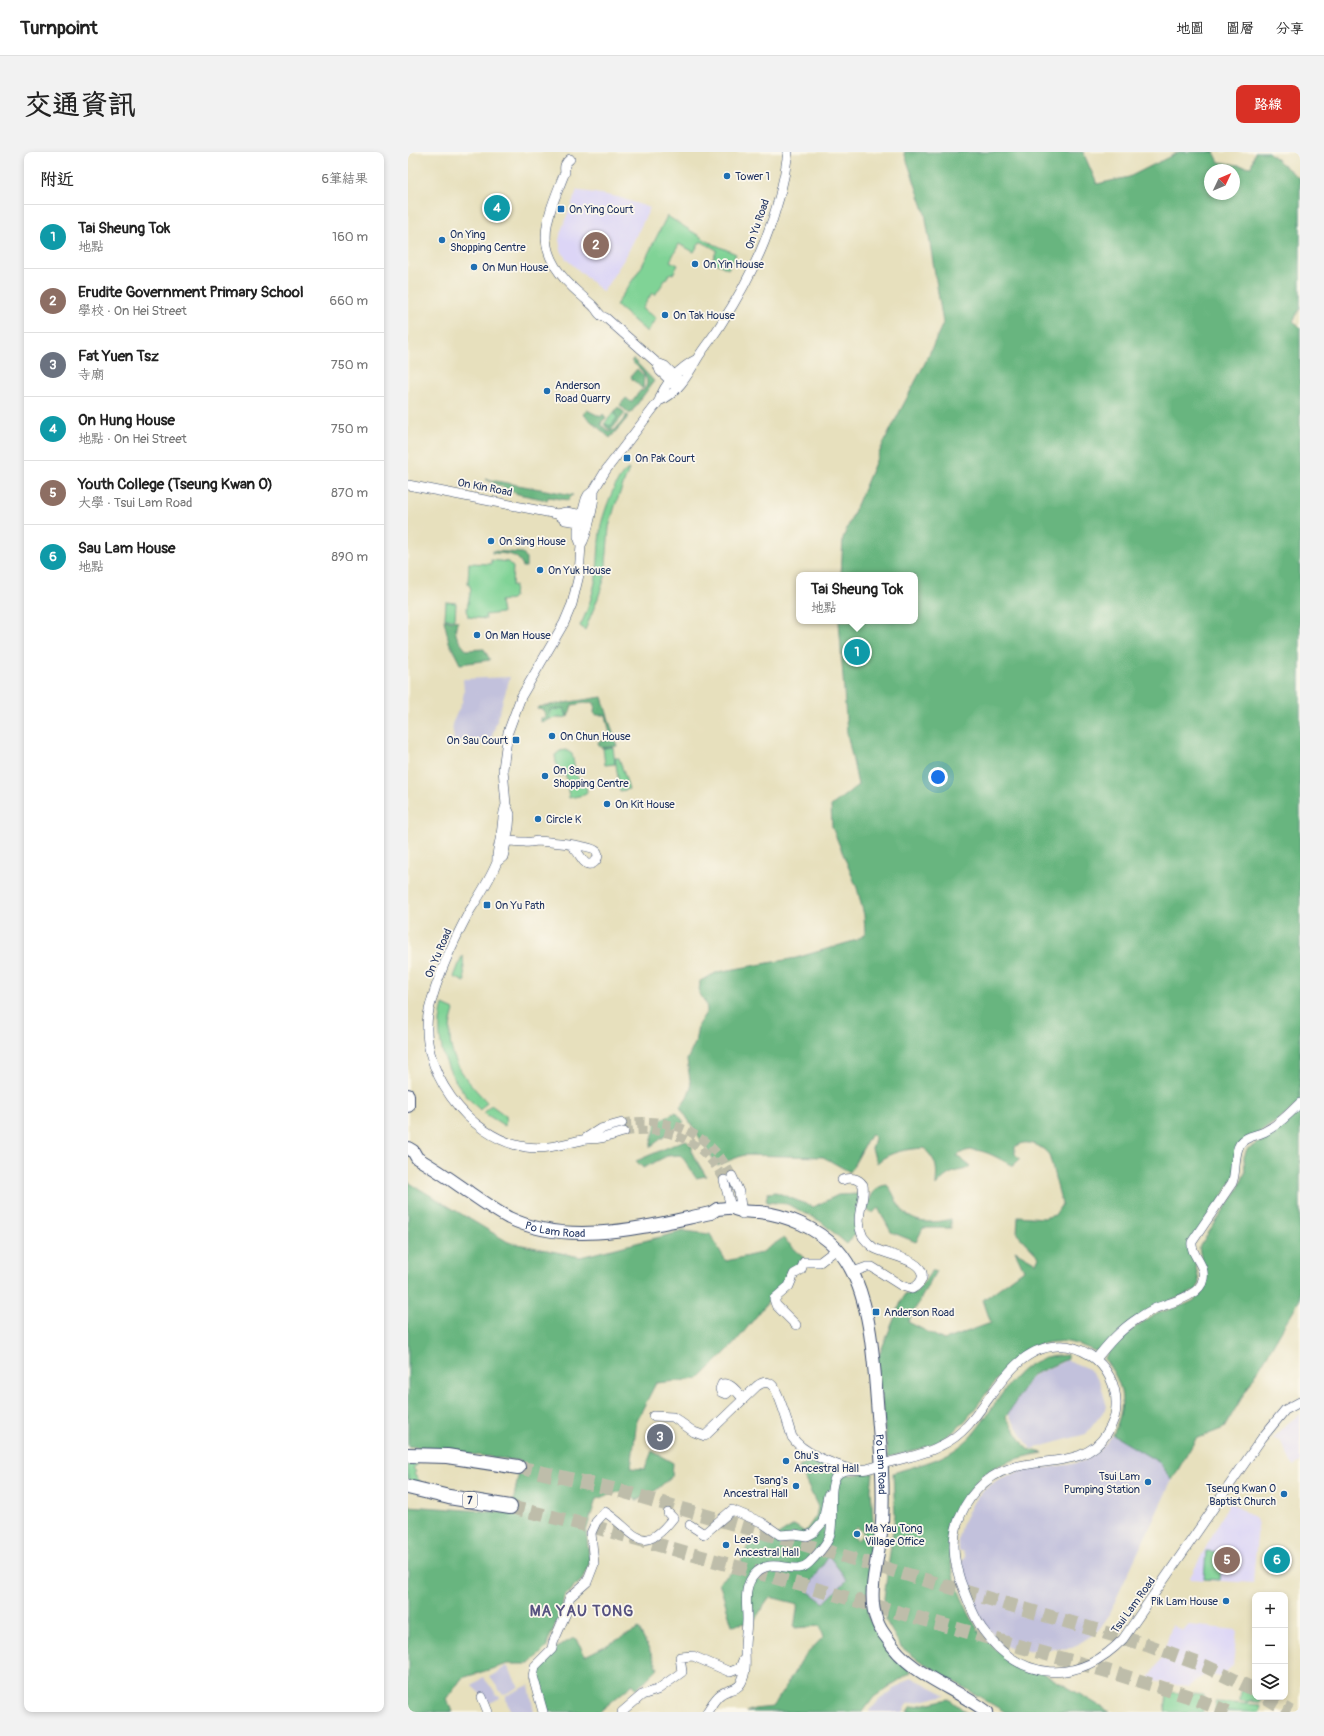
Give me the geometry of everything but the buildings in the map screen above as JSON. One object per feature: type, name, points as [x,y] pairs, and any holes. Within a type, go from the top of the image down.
[{"type":"highway","points":[[408,1455],[447,1456],[518,1467]]},
{"type":"highway","name":"7","points":[[408,1487],[449,1497],[510,1507]]},
{"type":"main road","points":[[408,1095],[408,1106]]},
{"type":"main road","name":"Po Lam Road","points":[[408,1148],[413,1151],[412,1158],[499,1212],[517,1221],[545,1230],[576,1234],[591,1233],[660,1223],[711,1213],[717,1209],[737,1208],[766,1213],[792,1220],[827,1240],[837,1249],[853,1272],[862,1297],[868,1326],[876,1383],[882,1464],[882,1523],[873,1593],[873,1608],[877,1621],[899,1656],[917,1669],[988,1712]]},
{"type":"street","name":"On Yu Road","points":[[623,1127],[600,1129],[583,1140],[550,1147],[535,1148],[517,1145],[496,1137],[474,1121],[457,1104],[439,1078],[431,1060],[427,1031],[431,1002],[458,934],[497,862],[503,857],[504,838],[510,814],[506,805],[504,757],[512,720],[526,686],[569,614],[578,584],[581,545],[578,537],[584,519],[588,495],[594,490],[606,470],[659,401],[662,392],[676,382],[684,366],[697,359],[736,300],[756,261],[771,223],[780,192],[788,152]]},
{"type":"street","points":[[572,156],[569,169],[565,172],[549,213],[546,229],[547,245],[555,267],[563,279],[596,309],[602,317],[606,318],[657,363],[665,366],[676,382]]},
{"type":"street","name":"On Kin Road","points":[[408,484],[557,514],[566,512],[584,519]]},
{"type":"street","points":[[504,838],[526,842],[536,841],[589,847],[596,850],[598,854],[597,859],[594,862],[586,863],[577,850],[570,845]]},
{"type":"street","points":[[580,856],[582,851],[589,847]]},
{"type":"street","points":[[1096,1359],[1112,1339],[1137,1319],[1152,1310],[1189,1296],[1199,1288],[1203,1282],[1203,1271],[1192,1248],[1192,1242],[1232,1183],[1236,1172],[1239,1146],[1244,1140],[1272,1128],[1300,1103]]},
{"type":"street","points":[[728,1178],[738,1192],[737,1208],[728,1178]]},
{"type":"street","points":[[842,1180],[851,1178],[863,1185],[859,1222],[864,1237],[868,1243],[882,1251],[909,1260],[919,1267],[922,1272],[922,1277],[920,1282],[912,1289],[902,1286],[872,1267],[867,1267],[853,1272]]},
{"type":"street","points":[[796,1325],[776,1305],[774,1299],[789,1286],[794,1274],[801,1270],[804,1262],[820,1262],[837,1249]]},
{"type":"street","name":"Tsui Lam Road","points":[[849,1468],[859,1470],[932,1450],[956,1436],[969,1423],[1012,1369],[1023,1358],[1036,1351],[1046,1347],[1066,1346],[1083,1351],[1096,1359],[1110,1377],[1116,1399],[1114,1419],[1104,1438],[1090,1451],[1077,1457],[1018,1466],[992,1476],[980,1486],[970,1498],[957,1523],[954,1539],[956,1571],[966,1597],[983,1630],[993,1642],[1016,1660],[1031,1667],[1048,1672],[1062,1673],[1090,1665],[1104,1657],[1126,1636],[1262,1438],[1285,1410],[1300,1402]]},
{"type":"street","points":[[653,1416],[673,1417],[694,1432],[705,1436],[760,1383],[764,1382],[773,1385],[795,1443],[805,1450],[849,1468]]},
{"type":"street","points":[[733,1388],[743,1399]]},
{"type":"street","points":[[690,1525],[704,1534],[732,1510],[761,1522],[780,1535],[794,1534],[807,1536],[813,1534],[823,1522],[827,1496],[836,1476],[849,1468]]},
{"type":"street","points":[[707,1712],[720,1694],[737,1688],[742,1681],[746,1663],[746,1596],[750,1580],[756,1573],[770,1566],[799,1569],[808,1564],[829,1537],[833,1516],[831,1486]]},
{"type":"street","points":[[543,1712],[533,1671],[535,1666],[552,1649],[553,1643],[566,1613],[568,1602],[587,1582],[594,1564],[591,1533],[596,1522],[605,1512],[619,1521],[632,1534],[642,1539],[646,1539],[657,1536],[664,1529],[673,1518],[668,1513]]},
{"type":"street","points":[[622,1712],[642,1695],[657,1690],[682,1672],[680,1657],[693,1656],[730,1672],[740,1668],[745,1647]]},
{"type":"street","points":[[482,1697],[488,1712]]},
{"type":"shaded area","points":[[577,190],[618,197],[650,208],[626,256],[603,292],[566,259],[561,250],[559,240],[561,231]]},
{"type":"shaded area","points":[[510,677],[490,743],[454,741],[452,724],[462,702],[464,692],[463,679]]},
{"type":"shaded area","points":[[1067,1360],[1089,1369],[1100,1382],[1107,1407],[1086,1434],[1031,1449],[1008,1414],[1032,1376]]},
{"type":"shaded area","points":[[1300,1414],[1300,1462],[1293,1466],[1280,1440],[1272,1438]]},
{"type":"shaded area","points":[[1113,1435],[1160,1463],[1172,1480],[1107,1618],[1097,1632],[1072,1648],[1018,1651],[1000,1644],[1000,1641],[987,1628],[978,1613],[961,1568],[961,1563],[965,1557],[962,1551],[958,1551],[958,1538],[961,1526],[974,1501],[984,1490],[996,1481],[1018,1472],[1072,1464],[1086,1460],[1099,1451]]},
{"type":"shaded area","points":[[1230,1502],[1256,1519],[1258,1525],[1253,1583],[1189,1579]]},
{"type":"shaded area","points":[[829,1556],[847,1580],[824,1603],[806,1590]]},
{"type":"shaded area","points":[[1172,1625],[1183,1631],[1189,1625],[1237,1630],[1233,1665],[1221,1677],[1205,1674],[1189,1687],[1148,1680],[1163,1655]]},
{"type":"shaded area","points":[[507,1666],[519,1687],[503,1695],[490,1677]]},
{"type":"shaded area","points":[[483,1677],[500,1698],[490,1703],[472,1686]]},
{"type":"shaded area","points":[[911,1677],[946,1695],[908,1704],[903,1712],[869,1712],[879,1700]]},
{"type":"shaded area","points":[[529,1685],[534,1712],[513,1712],[508,1705],[505,1696]]},
{"type":"green space","points":[[904,152],[1083,152],[1097,184],[1129,177],[1179,152],[1214,152],[1219,162],[1232,164],[1204,164],[1204,200],[1240,200],[1240,165],[1251,167],[1255,152],[1268,152],[1300,179],[1300,309],[1293,321],[1300,327],[1300,1101],[1286,1115],[1241,1145],[1238,1171],[1192,1246],[1199,1282],[1197,1290],[1151,1309],[1097,1352],[1075,1344],[1053,1342],[1038,1346],[1024,1353],[1000,1375],[970,1415],[952,1433],[935,1443],[888,1457],[877,1360],[904,1295],[916,1292],[932,1271],[936,1271],[908,1322],[944,1340],[991,1323],[983,1300],[1024,1270],[1015,1251],[1036,1263],[1039,1257],[1017,1234],[1018,1216],[1044,1218],[1055,1215],[1062,1204],[1049,1155],[1042,1148],[1033,1144],[1019,1144],[1015,1147],[1015,1154],[1020,1159],[1013,1166],[993,1155],[978,1150],[971,1150],[957,1156],[970,1166],[964,1170],[954,1172],[936,1186],[936,1166],[924,1148],[893,1153],[877,1163],[872,1149],[875,1138],[871,1134],[850,1172],[823,1157],[744,1155],[717,1165],[680,1107],[687,1097],[691,1087],[687,1060],[695,1043],[698,1025],[707,1011],[706,1004],[699,992],[700,981],[718,972],[796,958],[857,940],[865,934],[864,915],[857,888],[832,827],[831,806],[858,785],[847,733],[839,624],[918,624],[918,572],[841,572],[843,538],[883,444],[927,359],[943,323],[925,213]]},
{"type":"green space","points":[[667,216],[709,242],[736,254],[728,269],[712,261],[717,250],[702,242],[700,242],[694,252],[679,244],[670,261],[678,265],[673,274],[670,273],[655,295],[652,293],[642,309],[656,318],[647,332],[616,305],[642,266]]},
{"type":"green space","points":[[633,359],[654,381],[630,414],[620,405],[626,398],[631,402],[641,390],[643,391],[647,383],[642,371],[631,361]]},
{"type":"green space","points":[[637,369],[644,376],[643,389],[632,379],[631,376]]},
{"type":"green space","points":[[618,407],[625,413],[612,429],[608,429],[604,424],[611,426],[617,418],[615,411]]},
{"type":"green space","points":[[587,410],[601,417],[603,414],[606,418],[602,421],[601,425],[608,431],[615,430],[626,415],[629,416],[610,438],[583,414]]},
{"type":"green space","points":[[615,411],[617,418],[611,427],[608,427],[604,424]]},
{"type":"green space","points":[[629,469],[609,527],[605,577],[585,630],[580,626],[588,608],[595,583],[601,525],[616,485],[624,472]]},
{"type":"green space","points":[[485,479],[573,495],[568,500],[548,497],[547,500],[518,494]]},
{"type":"green space","points":[[492,551],[523,553],[526,558],[526,567],[523,567],[521,562],[514,556],[492,553]]},
{"type":"green space","points":[[491,560],[508,562],[513,567],[512,586],[515,586],[514,597],[512,599],[500,601],[502,613],[485,615],[486,619],[468,617],[467,608],[471,589],[468,583],[469,563],[491,564]]},
{"type":"green space","points":[[446,602],[456,603],[455,619],[445,619]]},
{"type":"green space","points":[[444,620],[458,621],[456,625],[456,633],[458,640],[466,650],[484,649],[490,660],[460,664],[449,642]]},
{"type":"green space","points":[[602,697],[617,746],[603,748],[599,746],[598,742],[611,739],[606,715],[597,715],[594,713],[595,704],[592,702],[572,705],[568,717],[564,708],[550,710],[549,720],[541,722],[541,718],[545,718],[544,710],[537,709],[538,707]]},
{"type":"green space","points":[[563,708],[567,717],[549,719],[550,710]]},
{"type":"green space","points":[[613,747],[615,764],[605,765],[603,748]]},
{"type":"green space","points":[[566,750],[572,754],[576,775],[586,786],[587,792],[584,795],[569,798],[566,775],[558,776],[555,755],[560,751]]},
{"type":"green space","points":[[615,758],[619,758],[629,789],[620,791]]},
{"type":"green space","points":[[462,956],[463,957],[465,982],[454,977]]},
{"type":"green space","points":[[443,1005],[454,1010],[450,1037],[456,1060],[461,1071],[477,1092],[487,1102],[480,1110],[460,1088],[446,1062],[440,1035],[440,1020]]},
{"type":"green space","points":[[491,1105],[506,1116],[505,1126],[484,1113]]},
{"type":"green space","points":[[1300,1110],[1300,1299],[1224,1428],[1196,1439],[1172,1480],[1160,1463],[1113,1435],[1120,1414],[1122,1396],[1117,1378],[1104,1359],[1126,1334],[1139,1325],[1153,1316],[1192,1302],[1203,1292],[1206,1280],[1199,1247],[1238,1189],[1245,1173],[1244,1157],[1247,1149],[1272,1136]]},
{"type":"green space","points":[[676,1112],[684,1122],[650,1147],[657,1121]]},
{"type":"green space","points":[[685,1140],[692,1146],[692,1153],[706,1176],[696,1178],[685,1160],[680,1155],[667,1156],[643,1168],[636,1161]]},
{"type":"green space","points":[[408,1182],[508,1242],[580,1257],[684,1231],[710,1234],[726,1261],[761,1253],[783,1238],[804,1258],[733,1345],[699,1379],[656,1383],[637,1420],[631,1468],[645,1469],[652,1451],[673,1463],[672,1476],[654,1492],[637,1500],[621,1491],[596,1499],[586,1531],[590,1562],[582,1580],[565,1595],[562,1611],[548,1641],[547,1647],[530,1664],[508,1664],[462,1678],[447,1699],[452,1712],[408,1712],[408,1506],[511,1513],[521,1461],[408,1446]]},
{"type":"green space","points":[[887,1185],[898,1204],[908,1216],[928,1222],[951,1219],[951,1228],[923,1228],[916,1242],[891,1232],[878,1208],[873,1213],[866,1209],[873,1193],[879,1187]]},
{"type":"green space","points":[[776,1192],[813,1207],[838,1195],[859,1194],[856,1233],[847,1244],[820,1221],[787,1204],[767,1202],[766,1199],[768,1193]]},
{"type":"green space","points":[[1067,1355],[1067,1359],[1032,1375],[1006,1417],[1027,1449],[1043,1453],[1018,1458],[995,1467],[977,1481],[954,1518],[950,1546],[951,1561],[959,1590],[970,1615],[981,1634],[989,1643],[1008,1657],[1037,1670],[1110,1712],[1005,1712],[920,1661],[901,1647],[886,1621],[884,1598],[895,1515],[893,1473],[935,1460],[954,1450],[979,1427],[1001,1395],[1017,1375],[1026,1367],[1042,1359]]},
{"type":"green space","points":[[801,1452],[804,1456],[851,1475],[873,1473],[871,1489],[873,1521],[868,1617],[892,1657],[911,1672],[874,1697],[863,1712],[746,1712],[754,1709],[773,1707],[803,1658],[824,1636],[820,1626],[794,1628],[798,1604],[770,1597],[753,1622],[732,1625],[719,1582],[739,1567],[749,1543],[773,1538],[794,1525],[805,1532],[816,1516],[818,1507],[799,1467],[806,1464]],"holes":[[[857,1527],[864,1533],[857,1541],[850,1535]],[[829,1556],[847,1580],[824,1603],[806,1590]]]},
{"type":"green space","points":[[418,1464],[413,1468],[416,1472],[414,1474],[423,1485],[408,1479],[408,1465]]},
{"type":"green space","points":[[1206,1551],[1222,1552],[1220,1580],[1204,1579]]},
{"type":"green space","points":[[639,1629],[658,1668],[637,1689],[633,1684],[599,1712],[548,1712],[538,1676],[542,1663],[556,1648],[574,1638],[577,1639],[585,1656]]},
{"type":"green space","points":[[1241,1688],[1252,1689],[1252,1700],[1260,1700],[1260,1702],[1240,1701]]},
{"type":"green space","points":[[1167,1692],[1204,1695],[1203,1712],[1165,1712]]},
{"type":"green space","points":[[949,1699],[966,1712],[908,1712],[911,1707]]},
{"type":"green space","points":[[1216,1702],[1261,1705],[1260,1712],[1215,1712]]},
{"type":"tunnel","points":[[622,1123],[640,1121],[656,1122],[687,1130],[712,1148],[723,1161],[732,1176]]},
{"type":"tunnel","points":[[624,1132],[640,1130],[655,1131],[683,1138],[695,1145],[706,1155],[724,1180]]},
{"type":"tunnel","points":[[518,1467],[618,1490],[1147,1645],[1205,1666],[1252,1689]]},
{"type":"tunnel","points":[[510,1507],[595,1527],[1114,1673],[1188,1696],[1228,1712]]},
{"type":"tunnel","points":[[1271,1700],[1290,1712]]},
{"type":"place","name":"Tower 1","points":[[727,176]]},
{"type":"place","name":"On Hung House","points":[[497,208]]},
{"type":"place","name":"On Ying Court","points":[[561,209]]},
{"type":"place","name":"On Ying Shopping Centre","points":[[442,240]]},
{"type":"place","name":"Erudite Government Primary School","points":[[596,245]]},
{"type":"place","name":"On Yin House","points":[[695,264]]},
{"type":"place","name":"On Mun House","points":[[474,267]]},
{"type":"place","name":"On Tak House","points":[[665,315]]},
{"type":"place","name":"Anderson Road Quarry","points":[[547,391]]},
{"type":"place","name":"On Pak Court","points":[[627,458]]},
{"type":"place","name":"On Sing House","points":[[491,541]]},
{"type":"place","name":"On Yuk House","points":[[540,570]]},
{"type":"place","name":"On Man House","points":[[477,635]]},
{"type":"place","name":"Tai Sheung Tok","points":[[857,652]]},
{"type":"place","name":"On Chun House","points":[[552,736]]},
{"type":"place","name":"On Sau Court","points":[[516,740]]},
{"type":"place","name":"On Sau Shopping Centre","points":[[545,776]]},
{"type":"place","name":"On Kit House","points":[[607,804]]},
{"type":"place","name":"Circle K","points":[[538,819]]},
{"type":"place","name":"On Yu Path","points":[[487,905]]},
{"type":"place","name":"Anderson Road","points":[[876,1312]]},
{"type":"place","name":"Fat Yuen Tsz","points":[[660,1437]]},
{"type":"place","name":"Chu's Ancestral Hall","points":[[786,1461]]},
{"type":"place","name":"Tsui Lam Pumping Station","points":[[1148,1482]]},
{"type":"place","name":"Tsang's Ancestral Hall","points":[[796,1486]]},
{"type":"place","name":"Tseung Kwan O Baptist Church","points":[[1284,1494]]},
{"type":"place","name":"Ma Yau Tong Village Office","points":[[857,1534]]},
{"type":"place","name":"Lee's Ancestral Hall","points":[[726,1545]]},
{"type":"place","name":"Youth College (Tseung Kwan O)","points":[[1227,1560]]},
{"type":"place","name":"Sau Lam House","points":[[1277,1560]]},
{"type":"place","name":"Pik Lam House","points":[[1226,1601]]},
{"type":"district","name":"MA YAU TONG","points":[[582,1611]]}]
